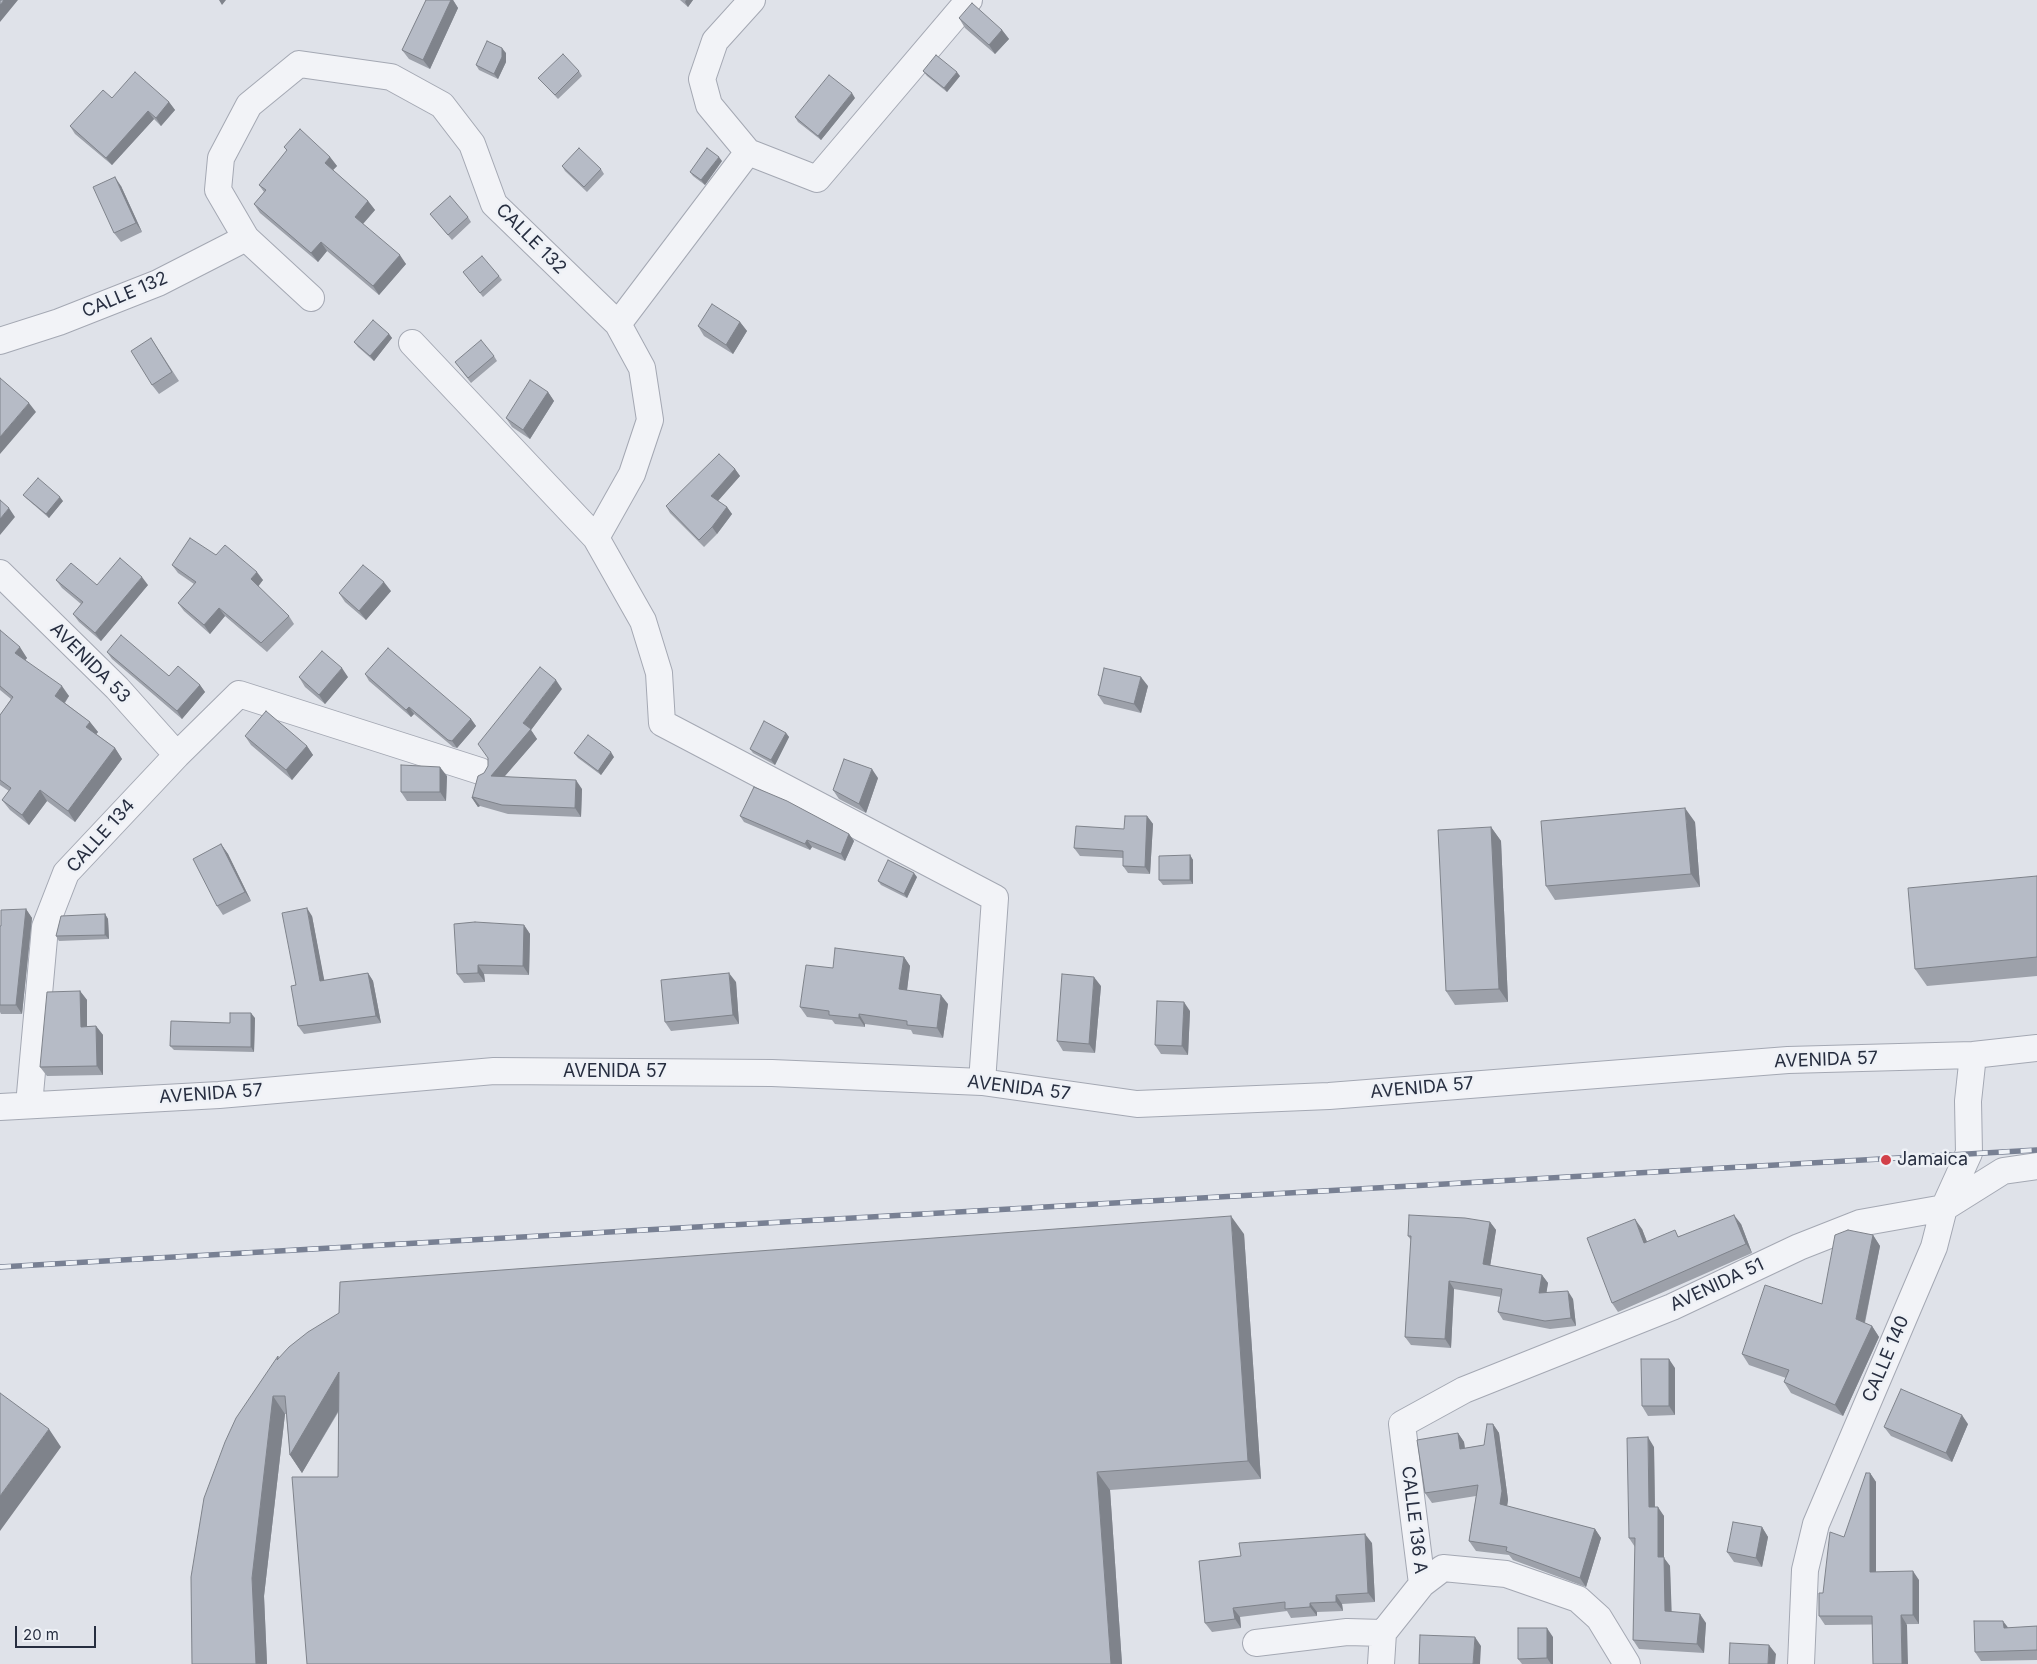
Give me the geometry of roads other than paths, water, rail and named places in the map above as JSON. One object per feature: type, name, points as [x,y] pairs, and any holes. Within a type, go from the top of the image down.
[{"type":"street","points":[[752,0],[714,41],[702,79],[709,105],[748,152],[817,179],[968,0]]},
{"type":"street","name":"CALLE 132","points":[[0,341],[58,322],[158,283],[246,238],[218,190],[221,158],[249,104],[299,64],[391,77],[442,105],[472,144],[494,204],[618,324],[642,368],[650,420],[632,474],[596,538]]},
{"type":"street","points":[[618,324],[748,152]]},
{"type":"street","points":[[246,238],[311,298]]},
{"type":"street","points":[[412,343],[596,538],[643,621],[659,673],[662,724],[995,898],[982,1082]]},
{"type":"street","name":"AVENIDA 53","points":[[0,573],[117,688],[178,755]]},
{"type":"street","name":"CALLE 134","points":[[29,1105],[45,927],[66,873],[238,694],[480,771]]},
{"type":"street","name":"AVENIDA 57","points":[[0,1107],[219,1095],[494,1071],[772,1073],[982,1082],[1137,1104],[1329,1096],[1788,1060],[1973,1055],[2037,1048]]},
{"type":"street","name":"CALLE 140","points":[[1801,1664],[1804,1570],[1816,1524],[1934,1247],[1944,1208],[1968,1153],[1968,1101],[1973,1055]]},
{"type":"street","name":"AVENIDA 51","points":[[1402,1424],[1464,1390],[1672,1307],[1808,1243],[1860,1223],[1944,1208],[2002,1171],[2037,1166]]},
{"type":"street","name":"CALLE 136 A","points":[[1383,1634],[1422,1584],[1402,1424]]},
{"type":"street","points":[[1422,1584],[1443,1568],[1506,1574],[1549,1587],[1578,1599],[1599,1618],[1627,1664]]},
{"type":"street","points":[[1256,1643],[1347,1632],[1383,1634],[1381,1664]]},
{"type":"railway","points":[[0,1267],[2037,1150]]},
{"type":"place","name":"Jamaica","points":[[1886,1160]]}]
